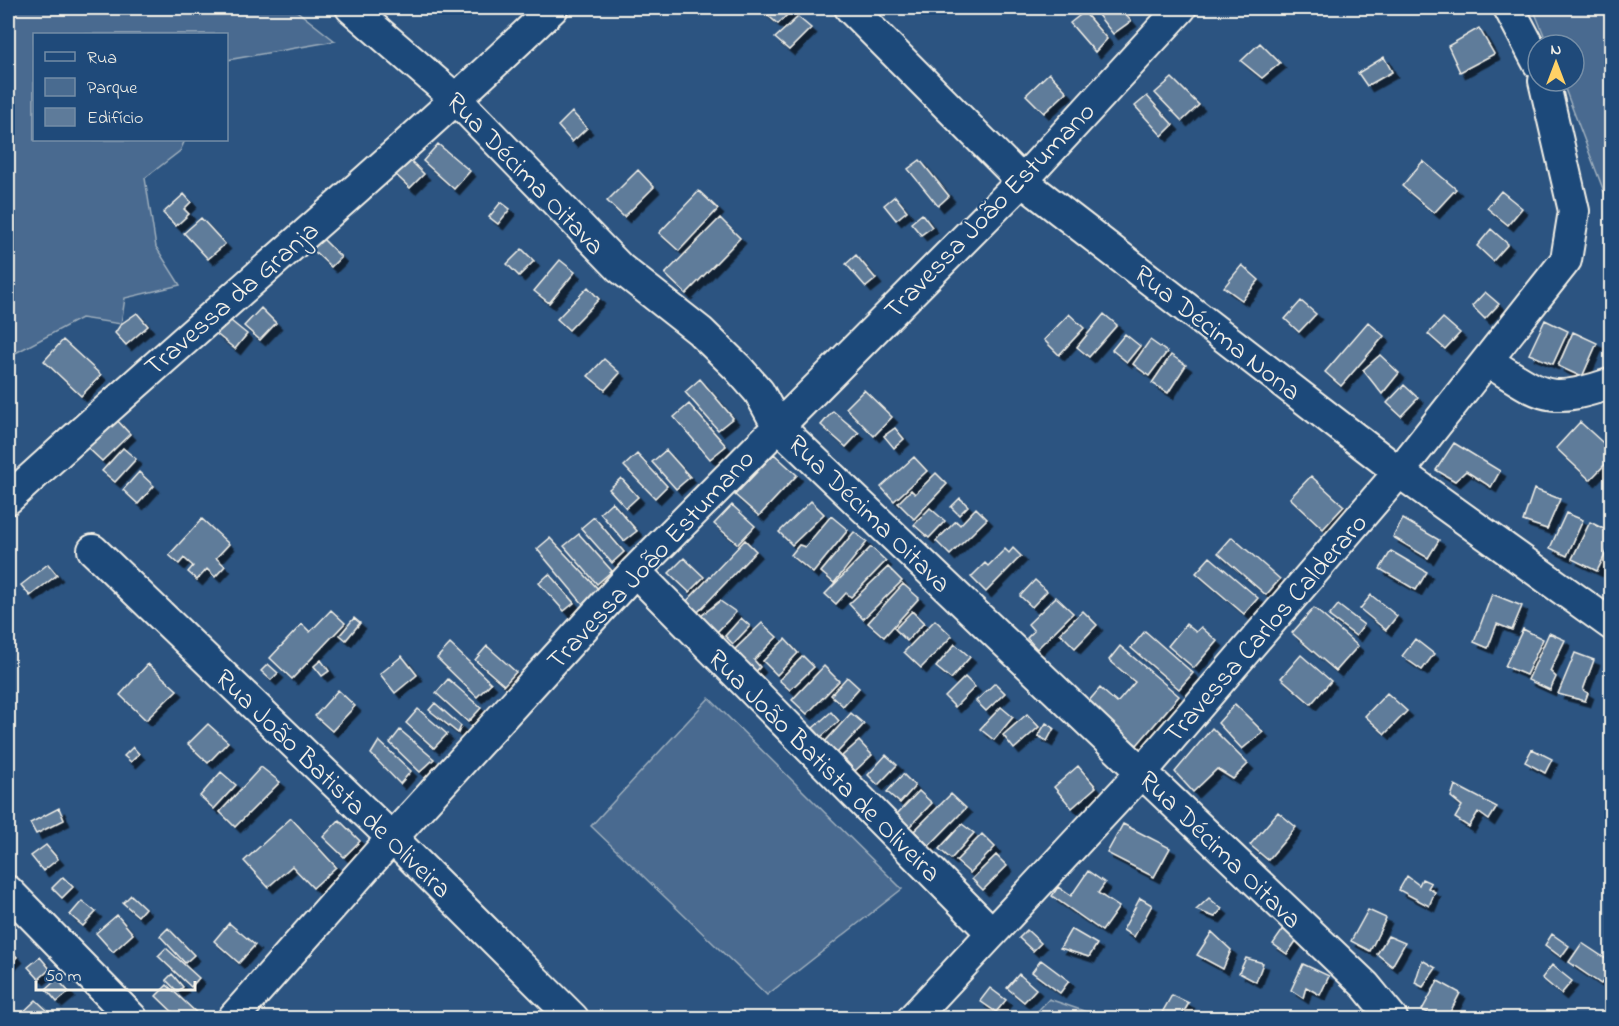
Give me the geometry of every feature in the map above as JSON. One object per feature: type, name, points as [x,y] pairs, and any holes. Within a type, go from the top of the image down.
[{"type":"street","name":"Rua Décima Oitava","points":[[351,8],[457,100],[620,268],[700,331],[759,392],[777,425],[1365,985],[1392,1018]]},
{"type":"street","name":"Travessa da Granja","points":[[8,499],[130,386],[457,100],[553,8]]},
{"type":"street","name":"Rua Décima Nona","points":[[850,8],[1022,181],[1400,472],[1611,625]]},
{"type":"street","name":"Travessa João Estumano","points":[[233,1018],[392,838],[635,571],[777,425],[1022,181],[1181,8]]},
{"type":"street","points":[[1509,8],[1526,40]]},
{"type":"street","name":"Travessa Carlos Calderaro","points":[[913,1018],[1141,773],[1400,472],[1566,260],[1574,211],[1565,161],[1547,93]]},
{"type":"street","points":[[1487,361],[1544,395],[1577,395],[1611,383]]},
{"type":"street","name":"Rua João Batista de Oliveira","points":[[93,550],[392,838],[573,1018]]},
{"type":"street","name":"Rua João Batista de Oliveira","points":[[635,571],[991,932]]},
{"type":"street","points":[[8,891],[132,1018]]},
{"type":"green space","points":[[8,8],[293,8],[335,41],[228,60],[228,33],[33,33],[33,141],[185,141],[180,151],[145,178],[156,247],[180,285],[125,298],[121,324],[81,318],[8,357]]},
{"type":"green space","points":[[1533,8],[1611,8],[1611,210],[1567,93],[1586,93],[1586,33],[1543,33]]},
{"type":"green space","points":[[709,698],[902,889],[767,995],[591,826]]},
{"type":"green space","points":[[1049,999],[1104,1018],[1031,1018]]},
{"type":"building","points":[[759,8],[794,8],[778,24]]},
{"type":"building","points":[[1120,8],[1131,21],[1113,34],[1094,10]]},
{"type":"building","points":[[1084,12],[1107,39],[1095,52],[1070,23]]},
{"type":"building","points":[[798,17],[811,28],[789,50],[775,38]]},
{"type":"building","points":[[1479,28],[1494,54],[1460,72],[1448,46]]},
{"type":"building","points":[[1260,43],[1280,63],[1262,78],[1241,61]]},
{"type":"building","points":[[1384,57],[1392,72],[1367,86],[1358,73]]},
{"type":"building","points":[[1049,73],[1067,92],[1044,113],[1026,95]]},
{"type":"building","points":[[1172,78],[1199,105],[1182,121],[1155,93]]},
{"type":"building","points":[[1147,96],[1173,125],[1162,136],[1135,106]]},
{"type":"building","points":[[572,112],[587,128],[572,142],[558,126]]},
{"type":"building","points":[[438,144],[470,171],[454,189],[423,161]]},
{"type":"building","points":[[410,160],[424,174],[410,188],[395,174]]},
{"type":"building","points":[[920,160],[949,196],[938,206],[908,169]]},
{"type":"building","points":[[1423,161],[1456,189],[1434,213],[1402,186]]},
{"type":"building","points":[[638,170],[654,187],[624,217],[607,201]]},
{"type":"building","points":[[699,191],[718,209],[679,251],[659,233]]},
{"type":"building","points":[[1501,191],[1522,208],[1508,225],[1487,208]]},
{"type":"building","points":[[184,194],[191,202],[184,209],[189,214],[176,226],[163,213]]},
{"type":"building","points":[[895,196],[907,211],[896,220],[884,205]]},
{"type":"building","points":[[501,202],[510,209],[498,224],[489,217]]},
{"type":"building","points":[[922,214],[932,227],[921,235],[911,223]]},
{"type":"building","points":[[201,218],[225,244],[208,259],[184,233]]},
{"type":"building","points":[[720,218],[740,238],[686,294],[665,274]]},
{"type":"building","points":[[1491,229],[1508,244],[1493,261],[1477,246]]},
{"type":"building","points":[[323,239],[341,257],[331,267],[312,249]]},
{"type":"building","points":[[522,249],[534,261],[519,276],[507,264]]},
{"type":"building","points":[[856,255],[876,279],[866,287],[846,264]]},
{"type":"building","points":[[560,260],[575,272],[549,303],[534,291]]},
{"type":"building","points":[[1242,265],[1259,280],[1242,300],[1224,287]]},
{"type":"building","points":[[588,287],[599,299],[569,330],[557,319]]},
{"type":"building","points":[[1485,292],[1499,304],[1485,319],[1472,306]]},
{"type":"building","points":[[1301,301],[1316,314],[1299,332],[1285,319]]},
{"type":"building","points":[[261,308],[276,323],[260,340],[244,326]]},
{"type":"building","points":[[137,313],[148,326],[126,345],[115,333],[121,324]]},
{"type":"building","points":[[1069,314],[1084,328],[1059,355],[1044,340]]},
{"type":"building","points":[[1104,314],[1117,325],[1089,357],[1077,347]]},
{"type":"building","points":[[226,317],[247,334],[235,349],[214,332]]},
{"type":"building","points":[[1443,318],[1460,333],[1445,349],[1428,334]]},
{"type":"building","points":[[1545,320],[1568,331],[1553,364],[1529,354]]},
{"type":"building","points":[[1368,322],[1384,336],[1341,386],[1325,372]]},
{"type":"building","points":[[1573,332],[1597,343],[1582,377],[1558,366]]},
{"type":"building","points":[[1125,334],[1140,346],[1127,362],[1112,350]]},
{"type":"building","points":[[63,340],[101,375],[81,396],[44,361]]},
{"type":"building","points":[[1150,340],[1167,352],[1149,376],[1133,364]]},
{"type":"building","points":[[1171,355],[1186,365],[1168,393],[1152,383]]},
{"type":"building","points":[[1380,355],[1399,373],[1382,394],[1363,370]]},
{"type":"building","points":[[604,359],[620,373],[605,390],[588,376]]},
{"type":"building","points":[[700,379],[733,418],[718,430],[685,392]]},
{"type":"building","points":[[1404,385],[1418,398],[1401,416],[1387,403]]},
{"type":"building","points":[[864,390],[892,417],[874,436],[846,408]]},
{"type":"building","points":[[689,404],[726,446],[710,459],[674,417]]},
{"type":"building","points":[[833,411],[859,433],[846,447],[821,425]]},
{"type":"building","points":[[116,419],[130,434],[102,461],[87,447]]},
{"type":"building","points":[[1580,422],[1612,451],[1612,457],[1590,480],[1556,448]]},
{"type":"building","points":[[895,428],[904,439],[894,448],[884,436]]},
{"type":"building","points":[[1454,443],[1500,471],[1491,487],[1466,471],[1455,481],[1436,470]]},
{"type":"building","points":[[123,448],[136,459],[115,482],[102,471]]},
{"type":"building","points":[[666,450],[690,477],[676,489],[652,462]]},
{"type":"building","points":[[637,454],[667,486],[655,498],[624,466]]},
{"type":"building","points":[[774,454],[797,475],[759,516],[735,495]]},
{"type":"building","points":[[914,457],[927,471],[894,501],[881,487]]},
{"type":"building","points":[[139,472],[154,486],[138,504],[123,490]]},
{"type":"building","points":[[936,473],[947,484],[914,519],[898,503],[911,490],[915,494]]},
{"type":"building","points":[[1311,476],[1344,506],[1323,529],[1290,498]]},
{"type":"building","points":[[621,478],[638,497],[626,508],[609,489]]},
{"type":"building","points":[[1534,489],[1560,499],[1547,529],[1523,521]]},
{"type":"building","points":[[960,498],[968,506],[959,515],[951,507]]},
{"type":"building","points":[[811,501],[824,514],[792,545],[779,532]]},
{"type":"building","points":[[612,502],[637,531],[624,541],[600,513]]},
{"type":"building","points":[[732,505],[755,526],[738,544],[714,524]]},
{"type":"building","points":[[930,508],[945,521],[929,538],[914,525]]},
{"type":"building","points":[[976,508],[987,519],[950,555],[936,541],[956,521],[960,525]]},
{"type":"building","points":[[1566,513],[1583,520],[1567,556],[1550,548]]},
{"type":"building","points":[[831,516],[848,530],[813,573],[791,555],[799,545],[805,547]]},
{"type":"building","points":[[594,517],[624,552],[612,563],[581,528]]},
{"type":"building","points":[[202,519],[229,544],[216,558],[225,566],[215,577],[207,569],[197,580],[188,572],[193,566],[184,558],[179,564],[169,555]]},
{"type":"building","points":[[1403,519],[1439,540],[1428,558],[1393,537]]},
{"type":"building","points":[[1590,522],[1612,533],[1612,541],[1597,571],[1572,559]]},
{"type":"building","points":[[854,532],[867,542],[834,583],[821,572]]},
{"type":"building","points":[[579,534],[612,571],[597,584],[564,546]]},
{"type":"building","points":[[1232,537],[1280,579],[1266,595],[1218,553]]},
{"type":"building","points":[[550,538],[599,590],[583,604],[537,549]]},
{"type":"building","points":[[745,540],[756,551],[698,612],[686,602]]},
{"type":"building","points":[[871,547],[886,561],[851,597],[846,593],[836,604],[825,594]]},
{"type":"building","points":[[1013,548],[1021,556],[986,592],[971,577],[985,563],[988,566],[1005,549],[1009,553]]},
{"type":"building","points":[[1391,551],[1427,572],[1416,590],[1380,569]]},
{"type":"building","points":[[1210,557],[1258,598],[1244,614],[1196,573]]},
{"type":"building","points":[[684,558],[704,577],[689,592],[669,573]]},
{"type":"building","points":[[48,564],[57,575],[30,596],[21,585]]},
{"type":"building","points":[[888,567],[902,581],[863,619],[849,604]]},
{"type":"building","points":[[549,574],[574,603],[564,611],[539,583]]},
{"type":"building","points":[[1035,580],[1047,591],[1032,607],[1020,596]]},
{"type":"building","points":[[903,584],[919,598],[884,637],[868,623]]},
{"type":"building","points":[[1492,594],[1522,606],[1512,630],[1497,624],[1488,648],[1474,642]]},
{"type":"building","points":[[1371,595],[1397,616],[1386,630],[1360,609]]},
{"type":"building","points":[[1056,597],[1073,613],[1037,649],[1027,638],[1034,631],[1028,624]]},
{"type":"building","points":[[720,601],[736,612],[717,632],[701,616]]},
{"type":"building","points":[[1338,605],[1364,625],[1356,636],[1329,616]]},
{"type":"building","points":[[1314,608],[1358,646],[1336,671],[1292,633]]},
{"type":"building","points":[[331,610],[345,623],[292,679],[270,658],[302,624],[310,632]]},
{"type":"building","points":[[912,611],[924,623],[907,641],[895,629]]},
{"type":"building","points":[[1083,611],[1097,625],[1075,648],[1060,633]]},
{"type":"building","points":[[354,618],[360,623],[346,640],[340,635]]},
{"type":"building","points":[[741,618],[750,626],[733,644],[725,636]]},
{"type":"building","points":[[935,620],[952,636],[921,668],[904,652]]},
{"type":"building","points":[[762,623],[777,637],[754,660],[760,667],[752,676],[730,654]]},
{"type":"building","points":[[1186,624],[1196,632],[1201,627],[1217,641],[1194,668],[1168,646]]},
{"type":"building","points":[[1523,629],[1543,639],[1526,675],[1505,666]]},
{"type":"building","points":[[1145,631],[1193,673],[1179,689],[1131,648]]},
{"type":"building","points":[[1549,633],[1565,640],[1550,671],[1556,677],[1550,690],[1528,680]]},
{"type":"building","points":[[785,639],[798,653],[777,675],[763,661]]},
{"type":"building","points":[[1415,639],[1434,654],[1422,670],[1402,656]]},
{"type":"building","points":[[450,644],[491,683],[477,697],[437,658]]},
{"type":"building","points":[[955,644],[970,657],[951,679],[936,667]]},
{"type":"building","points":[[487,646],[516,672],[504,685],[475,660]]},
{"type":"building","points":[[1120,646],[1179,696],[1137,745],[1087,703],[1100,688],[1117,703],[1135,682],[1109,660]]},
{"type":"building","points":[[1575,653],[1594,660],[1583,690],[1588,693],[1585,701],[1558,694]]},
{"type":"building","points":[[1301,655],[1331,681],[1311,704],[1281,678]]},
{"type":"building","points":[[402,656],[417,675],[395,693],[380,674]]},
{"type":"building","points":[[803,656],[814,667],[790,690],[779,680]]},
{"type":"building","points":[[321,660],[329,671],[322,676],[314,666]]},
{"type":"building","points":[[148,664],[177,690],[146,720],[120,695]]},
{"type":"building","points":[[268,664],[278,673],[271,680],[261,671]]},
{"type":"building","points":[[824,666],[839,681],[807,714],[792,700]]},
{"type":"building","points":[[847,677],[859,688],[843,706],[831,695]]},
{"type":"building","points":[[965,677],[975,687],[955,707],[945,697]]},
{"type":"building","points":[[448,679],[481,708],[468,722],[436,693]]},
{"type":"building","points":[[995,683],[1005,693],[986,711],[976,701]]},
{"type":"building","points":[[338,690],[355,706],[332,731],[315,716]]},
{"type":"building","points":[[1387,693],[1407,711],[1385,734],[1365,716]]},
{"type":"building","points":[[435,703],[461,726],[458,733],[429,710]]},
{"type":"building","points":[[1235,704],[1263,732],[1242,749],[1218,723]]},
{"type":"building","points":[[1001,707],[1013,717],[994,740],[980,729]]},
{"type":"building","points":[[418,709],[447,734],[434,748],[406,723]]},
{"type":"building","points":[[831,712],[839,721],[821,737],[813,728]]},
{"type":"building","points":[[851,713],[864,724],[836,754],[824,743]]},
{"type":"building","points":[[1027,714],[1039,727],[1014,749],[1003,735]]},
{"type":"building","points":[[1046,723],[1054,728],[1047,741],[1038,736]]},
{"type":"building","points":[[208,724],[228,742],[208,763],[188,744]]},
{"type":"building","points":[[1212,728],[1248,764],[1233,779],[1217,769],[1193,792],[1175,772]]},
{"type":"building","points":[[400,730],[434,759],[420,772],[390,743]]},
{"type":"building","points":[[379,741],[411,771],[400,784],[371,754]]},
{"type":"building","points":[[859,741],[872,755],[855,771],[842,756]]},
{"type":"building","points":[[133,747],[139,754],[131,762],[124,756]]},
{"type":"building","points":[[1532,749],[1552,759],[1545,773],[1525,762]]},
{"type":"building","points":[[886,755],[897,765],[878,785],[868,775]]},
{"type":"building","points":[[1078,766],[1096,787],[1072,808],[1054,787]]},
{"type":"building","points":[[261,767],[280,782],[235,827],[220,812]]},
{"type":"building","points":[[221,772],[236,785],[214,809],[200,796]]},
{"type":"building","points":[[903,774],[915,786],[900,803],[887,792]]},
{"type":"building","points":[[1455,785],[1497,807],[1489,820],[1478,812],[1469,827],[1455,818],[1462,806],[1451,797]]},
{"type":"building","points":[[919,791],[932,803],[908,828],[895,816]]},
{"type":"building","points":[[951,794],[966,808],[929,846],[914,831]]},
{"type":"building","points":[[59,808],[64,820],[36,834],[30,823]]},
{"type":"building","points":[[1278,812],[1296,827],[1268,860],[1250,845]]},
{"type":"building","points":[[291,818],[336,867],[313,888],[292,866],[268,887],[244,861]]},
{"type":"building","points":[[339,820],[360,841],[344,857],[323,837]]},
{"type":"building","points":[[962,824],[974,833],[951,859],[939,849]]},
{"type":"building","points":[[1123,824],[1170,848],[1154,877],[1107,853]]},
{"type":"building","points":[[982,834],[995,847],[970,873],[956,861]]},
{"type":"building","points":[[46,845],[58,859],[43,871],[31,856]]},
{"type":"building","points":[[996,855],[1007,866],[983,890],[972,879]]},
{"type":"building","points":[[1088,871],[1105,883],[1098,893],[1119,907],[1102,931],[1052,896],[1058,887],[1071,896]]},
{"type":"building","points":[[1407,876],[1419,885],[1422,879],[1431,883],[1428,888],[1435,892],[1429,906],[1399,890]]},
{"type":"building","points":[[63,877],[73,887],[62,898],[52,888]]},
{"type":"building","points":[[131,895],[145,908],[138,916],[123,903]]},
{"type":"building","points":[[1140,898],[1152,905],[1134,937],[1123,930]]},
{"type":"building","points":[[1209,898],[1222,909],[1215,917],[1196,910]]},
{"type":"building","points":[[82,901],[96,912],[83,926],[70,915]]},
{"type":"building","points":[[1368,910],[1386,918],[1370,951],[1351,941]]},
{"type":"building","points":[[117,915],[133,934],[113,952],[96,933]]},
{"type":"building","points":[[229,923],[255,945],[239,963],[214,941]]},
{"type":"building","points":[[1287,924],[1301,934],[1287,954],[1273,944]]},
{"type":"building","points":[[168,928],[194,955],[185,963],[160,936]]},
{"type":"building","points":[[1071,929],[1097,944],[1089,957],[1060,948]]},
{"type":"building","points":[[1027,930],[1041,943],[1033,951],[1019,938]]},
{"type":"building","points":[[1212,932],[1231,950],[1223,969],[1197,955]]},
{"type":"building","points":[[1552,934],[1569,946],[1561,957],[1545,945]]},
{"type":"building","points":[[1388,936],[1405,943],[1392,966],[1377,954]]},
{"type":"building","points":[[1582,943],[1612,963],[1612,969],[1601,984],[1569,962]]},
{"type":"building","points":[[8,947],[17,957],[8,966]]},
{"type":"building","points":[[166,948],[199,978],[191,987],[158,956]]},
{"type":"building","points":[[40,957],[50,969],[39,979],[28,967]]},
{"type":"building","points":[[1246,958],[1263,963],[1256,982],[1239,973]]},
{"type":"building","points":[[1041,960],[1069,981],[1060,993],[1032,972]]},
{"type":"building","points":[[1422,960],[1436,968],[1423,987],[1415,983]]},
{"type":"building","points":[[1303,964],[1329,976],[1320,995],[1306,987],[1303,998],[1291,990]]},
{"type":"building","points":[[1552,965],[1572,981],[1561,994],[1542,978]]},
{"type":"building","points":[[172,974],[183,987],[178,992],[166,980]]},
{"type":"building","points":[[1019,974],[1036,989],[1024,1002],[1007,988]]},
{"type":"building","points":[[57,979],[69,992],[57,1002],[46,989]]},
{"type":"building","points":[[1438,981],[1460,993],[1447,1018],[1438,1018],[1422,1010]]},
{"type":"building","points":[[167,985],[202,1018],[179,1018],[156,996]]},
{"type":"building","points":[[990,988],[1006,1000],[996,1012],[980,1001]]},
{"type":"building","points":[[1172,995],[1189,1003],[1180,1018],[1159,1018]]},
{"type":"building","points":[[36,1000],[50,1013],[45,1018],[17,1018]]}]
